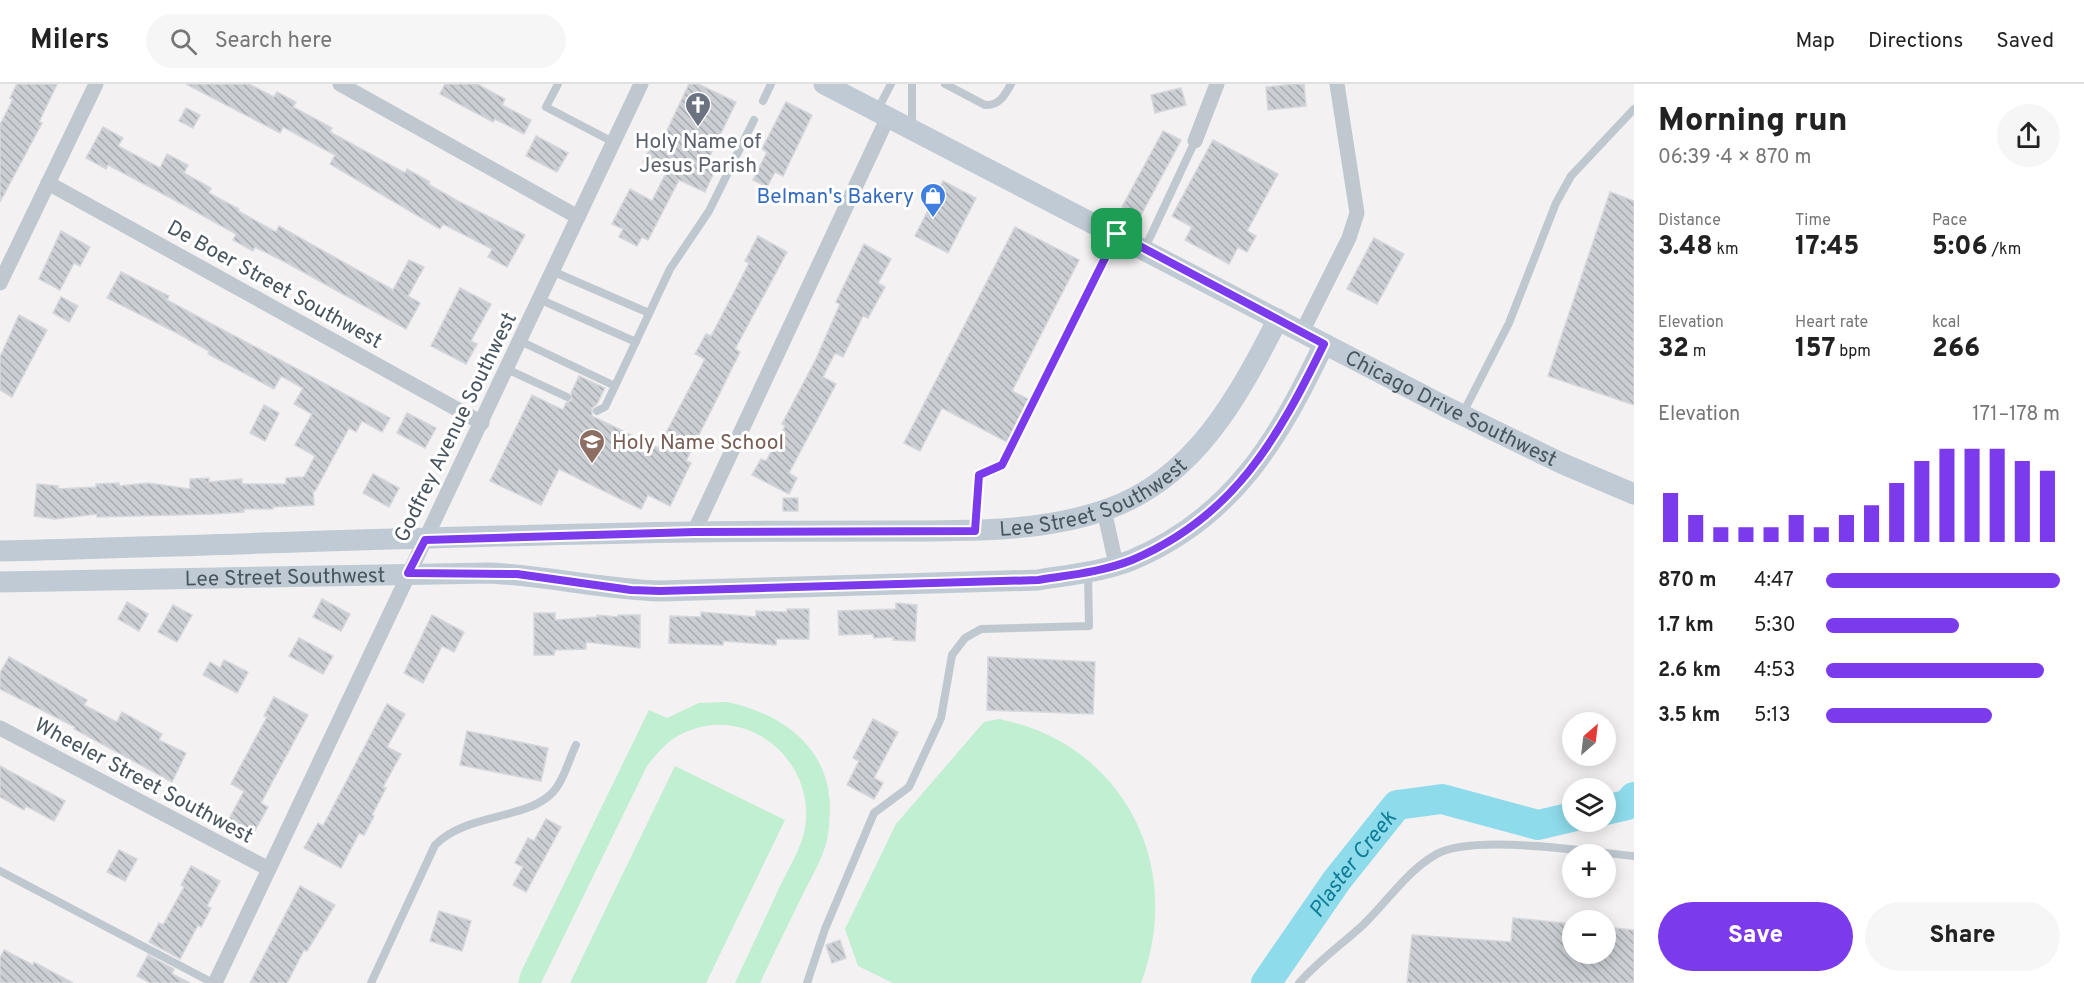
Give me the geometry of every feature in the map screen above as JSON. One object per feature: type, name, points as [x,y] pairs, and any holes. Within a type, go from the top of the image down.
[{"type":"street","points":[[0,283],[96,84]]},
{"type":"street","points":[[340,84],[578,217]]},
{"type":"street","name":"Godfrey Avenue Southwest","points":[[214,983],[408,573],[482,423],[641,84]]},
{"type":"street","name":"Chicago Drive Southwest","points":[[824,84],[1462,415],[1561,463],[1634,494]]},
{"type":"street","points":[[1195,141],[1217,84]]},
{"type":"street","points":[[1302,332],[1350,238],[1357,213],[1338,84]]},
{"type":"street","points":[[694,532],[882,114]]},
{"type":"street","name":"De Boer Street Southwest","points":[[48,183],[482,423]]},
{"type":"street","name":"Lee Street Southwest","points":[[0,551],[694,532],[975,531],[1062,521],[1104,510],[1149,489],[1197,450],[1227,410],[1278,319]]},
{"type":"street","name":"Lee Street Southwest","points":[[0,582],[408,573],[526,575],[631,590],[660,591],[1038,580],[1088,572],[1116,564],[1165,544],[1204,516],[1239,485],[1278,434],[1324,344]]},
{"type":"street","points":[[1104,510],[1116,564]]},
{"type":"street","name":"Wheeler Street Southwest","points":[[0,728],[269,869]]},
{"type":"lane","points":[[558,84],[546,107],[613,142]]},
{"type":"lane","points":[[763,101],[771,84]]},
{"type":"lane","points":[[882,114],[891,84]]},
{"type":"lane","points":[[912,84],[912,130]]},
{"type":"lane","points":[[945,84],[985,105],[992,106],[1001,100],[1011,84]]},
{"type":"lane","points":[[1462,415],[1509,323],[1557,203],[1571,176],[1634,109]]},
{"type":"lane","points":[[597,411],[605,407],[670,269],[710,211],[754,120]]},
{"type":"lane","points":[[1145,249],[1195,141]]},
{"type":"lane","points":[[975,531],[979,475],[1002,465],[1117,234]]},
{"type":"lane","points":[[552,271],[649,313]]},
{"type":"lane","points":[[539,299],[636,342]]},
{"type":"lane","points":[[520,341],[615,386]]},
{"type":"lane","points":[[507,369],[567,397]]},
{"type":"lane","points":[[807,983],[825,929],[874,813],[909,787],[941,718],[952,655],[965,638],[981,629],[1089,626],[1088,572]]},
{"type":"lane","points":[[371,983],[435,845],[445,835],[469,824],[542,802],[554,793],[576,745]]},
{"type":"lane","points":[[1299,983],[1315,965],[1363,924],[1410,874],[1436,854],[1482,843],[1634,856]]},
{"type":"lane","points":[[0,871],[214,983]]},
{"type":"green space","points":[[727,702],[767,715],[800,737],[813,752],[822,769],[828,789],[829,825],[823,853],[760,983],[735,983],[800,846],[806,821],[804,796],[797,774],[783,754],[766,739],[746,729],[723,725],[700,727],[676,737],[647,766],[541,983],[518,983],[521,972],[649,710],[667,718],[699,703]]},
{"type":"green space","points":[[999,719],[1043,733],[1080,754],[1110,783],[1133,816],[1148,855],[1155,896],[1153,939],[1141,983],[893,983],[858,966],[845,929],[896,824],[984,722]]},
{"type":"green space","points":[[675,766],[785,820],[706,983],[570,983]]},
{"type":"building","points":[[17,84],[57,84],[39,122],[42,123],[0,202],[0,125],[13,99],[10,98]]},
{"type":"building","points":[[186,84],[249,84],[274,97],[277,92],[296,102],[293,107],[332,128],[330,132],[405,173],[407,169],[456,200],[525,235],[507,267],[488,257],[492,249],[443,224],[440,229],[330,164],[335,155],[283,127],[280,133]]},
{"type":"building","points":[[445,84],[477,84],[505,99],[502,105],[531,120],[524,134],[495,119],[493,122],[440,94]]},
{"type":"building","points":[[689,84],[698,84],[736,102],[707,162],[717,166],[705,192],[679,180],[648,240],[642,237],[637,246],[619,237],[623,229],[612,224],[630,189],[652,201],[666,173],[643,162],[656,136],[663,139]]},
{"type":"building","points":[[1304,84],[1306,106],[1268,110],[1266,87]]},
{"type":"building","points":[[1181,88],[1186,105],[1155,113],[1151,95]]},
{"type":"building","points":[[786,102],[812,115],[783,176],[775,172],[767,187],[753,180],[767,152],[762,149]]},
{"type":"building","points":[[186,108],[200,115],[193,128],[179,121]]},
{"type":"building","points":[[103,127],[123,138],[118,146],[160,168],[167,154],[188,165],[184,173],[211,188],[209,193],[239,209],[238,211],[276,232],[279,226],[393,290],[409,260],[424,267],[408,296],[420,303],[406,329],[285,262],[255,247],[253,251],[233,240],[236,234],[180,203],[108,165],[106,169],[86,158]]},
{"type":"building","points":[[1163,131],[1181,140],[1140,217],[1122,207]]},
{"type":"building","points":[[536,136],[568,153],[557,172],[526,156]]},
{"type":"building","points":[[1213,140],[1278,174],[1247,231],[1256,236],[1247,252],[1238,247],[1229,264],[1185,240],[1192,227],[1172,216]]},
{"type":"building","points":[[943,181],[976,198],[948,253],[915,236]]},
{"type":"building","points":[[1610,192],[1634,201],[1634,405],[1548,376]]},
{"type":"building","points":[[1015,227],[1079,260],[1012,391],[1028,399],[1007,442],[942,408],[920,451],[904,443]]},
{"type":"building","points":[[61,231],[90,247],[80,266],[74,263],[60,290],[39,279]]},
{"type":"building","points":[[758,236],[787,252],[735,349],[740,352],[686,461],[691,463],[670,506],[648,495],[641,509],[559,469],[541,505],[490,481],[532,395],[563,410],[566,403],[572,400],[571,393],[579,376],[605,388],[597,404],[592,408],[592,416],[658,448],[705,359],[695,354],[706,334],[711,336],[749,263],[745,261]]},
{"type":"building","points":[[1374,238],[1404,254],[1377,304],[1347,289]]},
{"type":"building","points":[[864,244],[891,259],[878,283],[885,287],[868,318],[863,316],[843,357],[835,353],[823,377],[836,384],[789,473],[797,478],[789,494],[752,475],[761,459],[766,461],[785,426],[782,424],[816,359],[840,304],[836,302]]},
{"type":"building","points":[[121,272],[169,296],[167,300],[390,418],[382,432],[362,421],[356,432],[349,428],[315,491],[313,490],[314,505],[244,509],[244,512],[212,514],[97,517],[97,514],[55,519],[34,516],[37,484],[58,486],[58,489],[96,487],[96,484],[119,483],[119,486],[148,483],[190,489],[190,479],[209,478],[209,482],[242,479],[242,484],[286,484],[286,478],[304,477],[315,456],[295,445],[312,414],[294,404],[303,388],[281,376],[274,389],[208,354],[209,351],[175,332],[107,298]]},
{"type":"building","points":[[460,288],[491,304],[471,341],[477,344],[466,364],[431,346]]},
{"type":"building","points":[[61,297],[78,306],[69,322],[53,313]]},
{"type":"building","points":[[19,315],[47,330],[12,397],[0,390],[0,357]]},
{"type":"building","points":[[264,405],[279,413],[265,441],[250,433]]},
{"type":"building","points":[[407,413],[436,428],[425,448],[397,433]]},
{"type":"building","points":[[373,474],[399,488],[389,507],[363,493]]},
{"type":"building","points":[[783,498],[798,498],[798,511],[783,511]]},
{"type":"building","points":[[322,599],[350,614],[341,631],[313,617]]},
{"type":"building","points":[[127,602],[148,614],[139,631],[118,619]]},
{"type":"building","points":[[896,603],[917,605],[915,641],[893,640],[894,637],[874,638],[873,634],[839,635],[838,611],[896,609]]},
{"type":"building","points":[[173,605],[192,615],[177,642],[158,632]]},
{"type":"building","points":[[787,609],[809,609],[809,639],[776,639],[776,645],[723,641],[723,645],[669,643],[670,616],[701,617],[701,612],[756,617],[756,611],[787,612]]},
{"type":"building","points":[[534,613],[555,613],[555,620],[597,617],[597,615],[618,617],[618,615],[640,615],[640,648],[586,642],[586,649],[555,650],[554,655],[534,655]]},
{"type":"building","points":[[432,615],[464,632],[454,652],[442,646],[423,683],[404,673]]},
{"type":"building","points":[[299,638],[333,656],[323,674],[289,656]]},
{"type":"building","points":[[9,657],[87,700],[84,705],[117,722],[122,712],[162,734],[159,740],[186,753],[172,782],[74,729],[75,727],[0,689],[0,673]]},
{"type":"building","points":[[988,657],[1095,662],[1093,714],[987,710]]},
{"type":"building","points":[[224,660],[248,672],[237,693],[203,675],[210,662],[220,668]]},
{"type":"building","points":[[274,697],[308,715],[261,803],[268,807],[253,834],[228,821],[244,791],[231,784],[267,717],[264,716]]},
{"type":"building","points":[[387,704],[405,714],[387,747],[401,754],[383,787],[386,788],[364,835],[359,833],[341,868],[304,848],[318,823],[323,826]]},
{"type":"building","points":[[873,719],[898,732],[874,778],[883,783],[874,799],[847,785],[859,761],[853,758]]},
{"type":"building","points":[[467,731],[548,748],[541,781],[460,765]]},
{"type":"building","points":[[0,766],[65,801],[54,821],[26,806],[24,810],[0,797]]},
{"type":"building","points":[[546,819],[561,827],[526,892],[513,885],[523,867],[515,863],[528,838],[534,841]]},
{"type":"building","points":[[119,850],[137,859],[125,881],[107,872]]},
{"type":"building","points":[[191,866],[220,881],[207,906],[211,908],[201,927],[198,925],[180,959],[149,942],[159,923],[163,925],[184,887],[181,885]]},
{"type":"building","points":[[300,886],[335,905],[307,951],[304,950],[287,983],[250,983]]},
{"type":"building","points":[[439,911],[471,921],[462,951],[430,941]]},
{"type":"building","points":[[1513,918],[1562,923],[1562,964],[1616,964],[1616,928],[1634,930],[1634,983],[1407,983],[1412,935],[1511,942]]},
{"type":"building","points":[[840,940],[846,958],[832,963],[826,945]]},
{"type":"building","points":[[4,950],[33,965],[34,962],[73,983],[0,983],[0,958]]},
{"type":"building","points":[[148,955],[174,969],[172,974],[190,983],[150,983],[137,976]]},
{"type":"waterway","name":"Plaster Creek","points":[[1616,808],[1627,805],[1634,797]]},
{"type":"waterway","name":"Plaster Creek","points":[[1266,983],[1337,880],[1397,805],[1442,799],[1538,825],[1562,819]]},
{"type":"place","name":"Holy Name of Jesus Parish","points":[[698,128]]},
{"type":"place","name":"Belman's Bakery","points":[[933,219]]},
{"type":"place","name":"Holy Name School","points":[[592,465]]},
{"type":"route","points":[[1117,234],[1324,344],[1278,434],[1260,459],[1239,485],[1218,505],[1165,544],[1130,560],[1088,572],[1038,580],[660,591],[631,590],[517,574],[408,573],[425,540],[694,532],[975,531],[979,475],[1002,465],[1117,234]]}]
